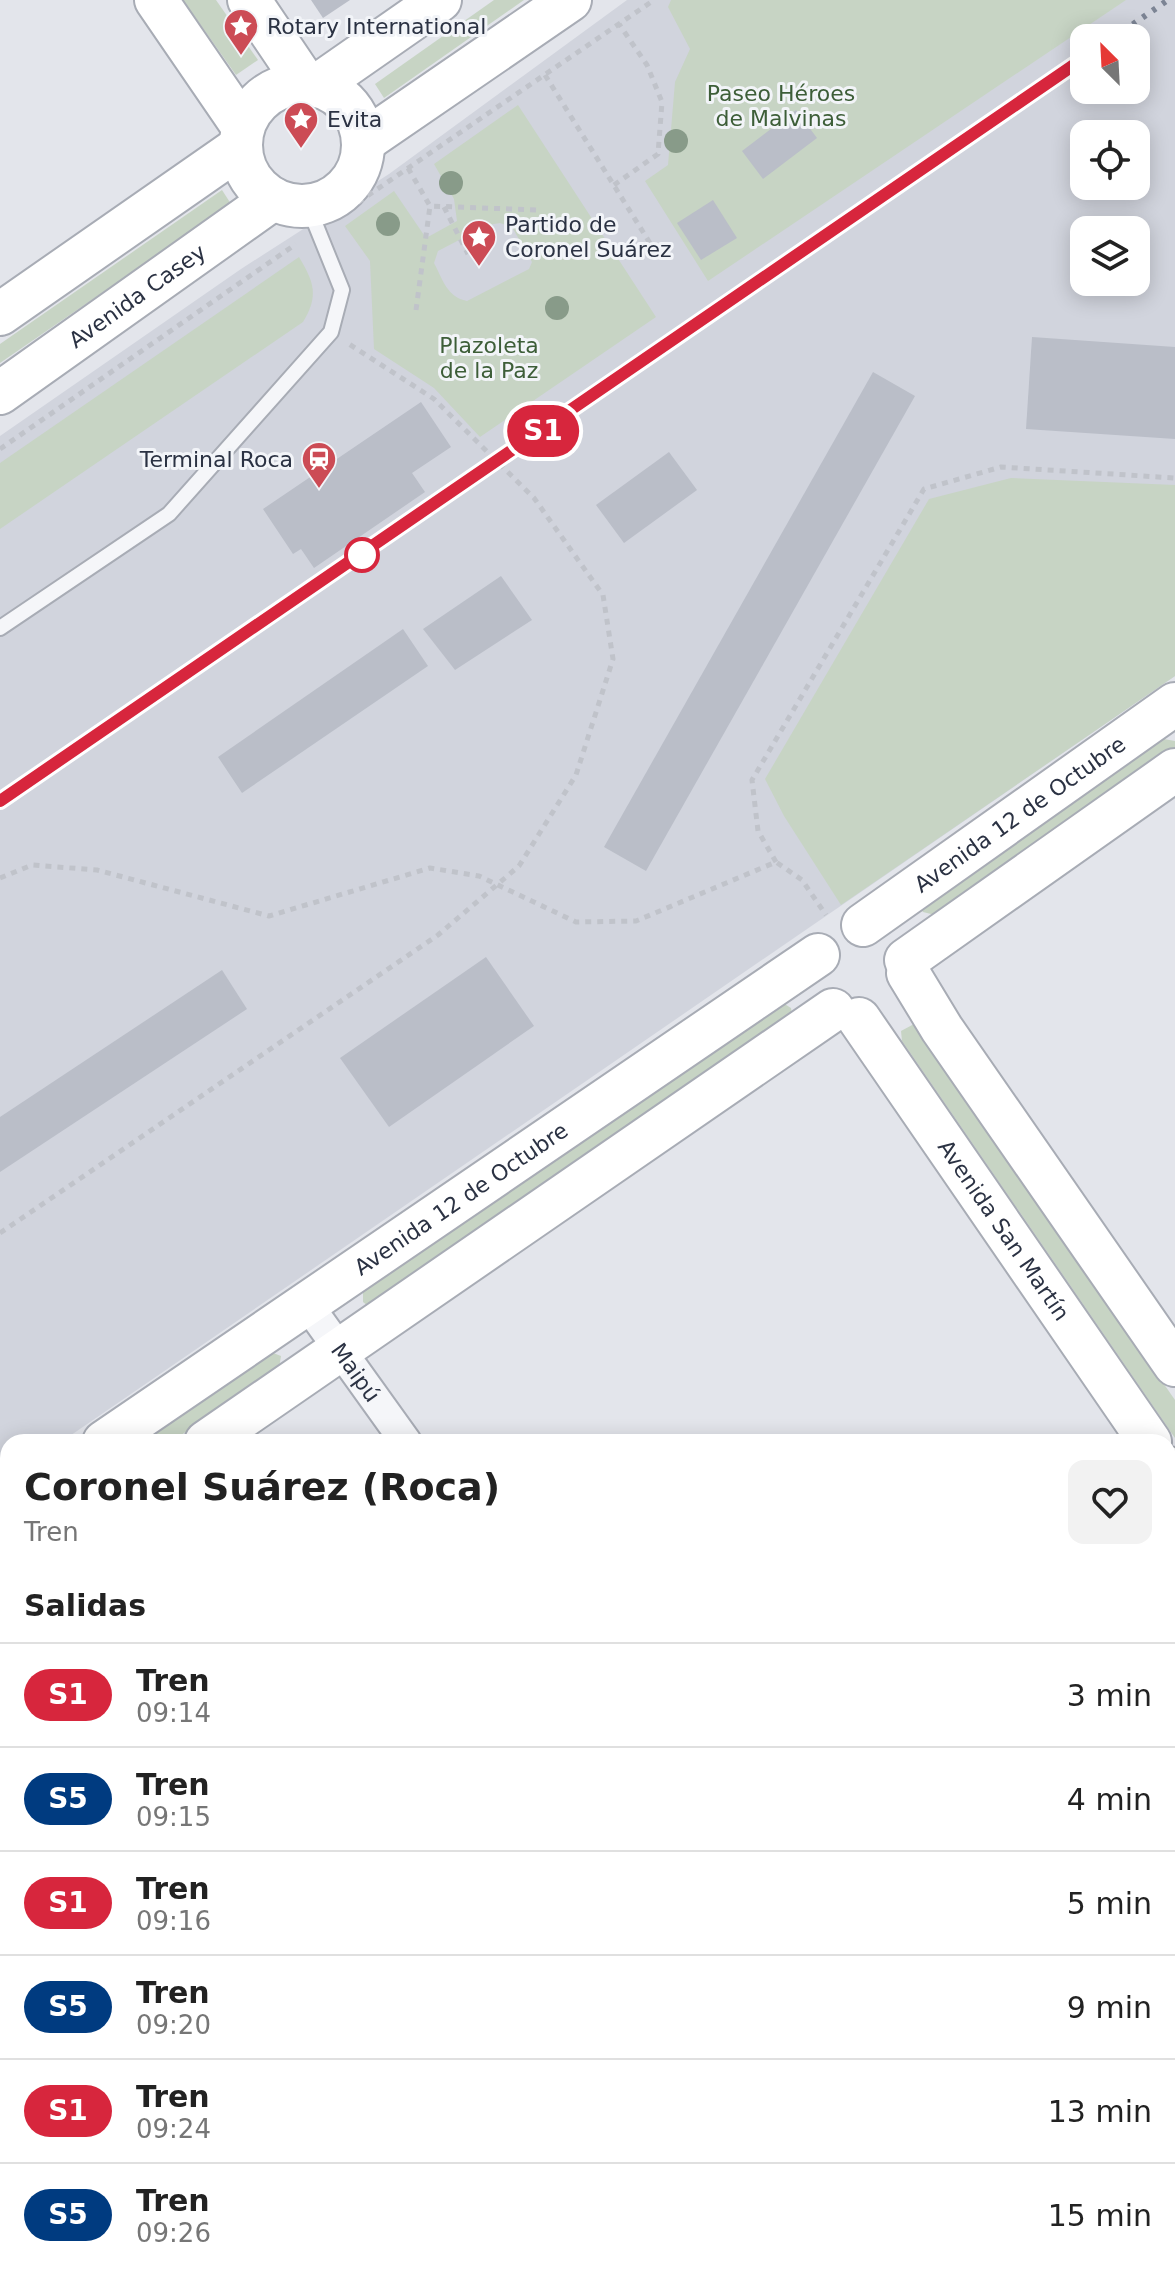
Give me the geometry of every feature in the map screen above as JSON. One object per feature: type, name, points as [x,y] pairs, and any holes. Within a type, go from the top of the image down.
[{"type":"main road","points":[[156,0],[242,137]]},
{"type":"main road","points":[[249,0],[312,84]]},
{"type":"main road","points":[[312,84],[440,0]]},
{"type":"main road","points":[[363,142],[570,0]]},
{"type":"main road","points":[[312,84],[343,98],[356,114],[363,142],[357,174],[344,191],[327,201],[290,202],[254,184],[244,167],[242,137],[252,109],[266,94],[285,85],[312,84]]},
{"type":"main road","points":[[0,314],[242,137]]},
{"type":"main road","name":"Avenida Casey","points":[[0,393],[290,202]]},
{"type":"main road","name":"Avenida 12 de Octubre","points":[[116,1434],[840,938],[1175,704]]},
{"type":"main road","points":[[218,1434],[846,1014],[889,1010],[901,998],[907,966],[1175,770]]},
{"type":"main road","points":[[846,1014],[820,996],[815,981],[840,938],[886,932],[897,942],[942,1029],[1175,1365]]},
{"type":"main road","name":"Avenida San Martín","points":[[846,1014],[1144,1434]]},
{"type":"street","name":"Maipú","points":[[307,1304],[400,1434]]},
{"type":"lane","points":[[0,628],[169,514],[331,332],[342,290],[290,202]]},
{"type":"path","points":[[614,185],[658,154],[662,102],[647,65],[619,24]]},
{"type":"path","points":[[545,75],[658,256]]},
{"type":"path","points":[[408,168],[430,206],[416,310]]},
{"type":"path","points":[[430,206],[537,210]]},
{"type":"path","points":[[444,206],[468,254]]},
{"type":"path","points":[[0,1233],[438,935],[519,866],[576,775],[613,659],[603,595],[534,498],[434,399],[331,332]]},
{"type":"path","points":[[840,938],[802,880],[776,862],[758,831],[752,780],[924,489],[1001,467],[1175,478]]},
{"type":"path","points":[[0,878],[32,865],[97,870],[269,916],[430,868],[479,876],[576,922],[636,921],[776,862]]},
{"type":"shaded area","points":[[627,0],[1175,0],[1175,676],[73,1434],[0,1434],[0,436],[241,269],[389,174]]},
{"type":"green space","points":[[183,0],[216,0],[258,60],[236,75]]},
{"type":"green space","points":[[494,0],[524,0],[384,98],[375,84]]},
{"type":"green space","name":"Paseo Héroes de Malvinas","points":[[671,0],[1126,0],[1090,24],[1070,24],[1070,38],[708,281],[645,181],[668,165],[675,82],[690,49],[668,7]]},
{"type":"green space","name":"Plazoleta de la Paz","points":[[518,105],[656,317],[480,437],[434,388],[374,349],[370,261],[345,226],[394,191],[426,238],[457,221],[454,199],[434,164]],"holes":[[[500,223],[512,227],[532,262],[529,269],[467,301],[455,296],[446,287],[434,263],[438,251],[488,225]]]},
{"type":"green space","points":[[222,190],[231,204],[0,363],[0,344]]},
{"type":"green space","points":[[299,257],[313,289],[311,304],[303,322],[0,529],[0,463]]},
{"type":"green space","points":[[1011,478],[1175,485],[1175,676],[841,905],[784,816],[765,779],[929,499]]},
{"type":"green space","points":[[1158,738],[1175,741],[1175,752],[935,915],[923,912],[921,909]]},
{"type":"green space","points":[[783,1003],[791,1008],[792,1015],[368,1306],[363,1302],[363,1291]]},
{"type":"green space","points":[[914,1024],[1175,1400],[1175,1434],[902,1041],[901,1031]]},
{"type":"green space","points":[[268,1351],[281,1356],[279,1368],[183,1434],[147,1434]]},
{"type":"building","points":[[311,0],[350,0],[323,18]]},
{"type":"building","points":[[796,110],[817,138],[763,179],[742,151]]},
{"type":"building","points":[[713,200],[737,238],[701,260],[677,223]]},
{"type":"building","points":[[1032,337],[1175,347],[1175,439],[1026,429]]},
{"type":"building","points":[[873,372],[915,396],[646,871],[604,847]]},
{"type":"building","points":[[421,402],[451,447],[412,473],[425,492],[314,568],[301,549],[293,554],[263,509]]},
{"type":"building","points":[[669,452],[697,490],[624,543],[596,505]]},
{"type":"building","points":[[501,576],[532,620],[455,670],[423,629]]},
{"type":"building","points":[[403,629],[428,666],[242,793],[218,757]]},
{"type":"building","points":[[486,957],[534,1026],[389,1127],[340,1058]]},
{"type":"building","points":[[222,970],[247,1009],[0,1172],[0,1117]]},
{"type":"railway","points":[[1133,24],[1168,0]]},
{"type":"railway","points":[[0,801],[1070,68]]},
{"type":"train","name":"S1","points":[[0,801],[1070,68]]},
{"type":"place","name":"Rotary International","points":[[241,57]]},
{"type":"place","name":"Evita","points":[[301,150]]},
{"type":"place","name":"Partido de Coronel Suárez","points":[[479,268]]},
{"type":"place","name":"Terminal Roca","points":[[319,490]]}]
